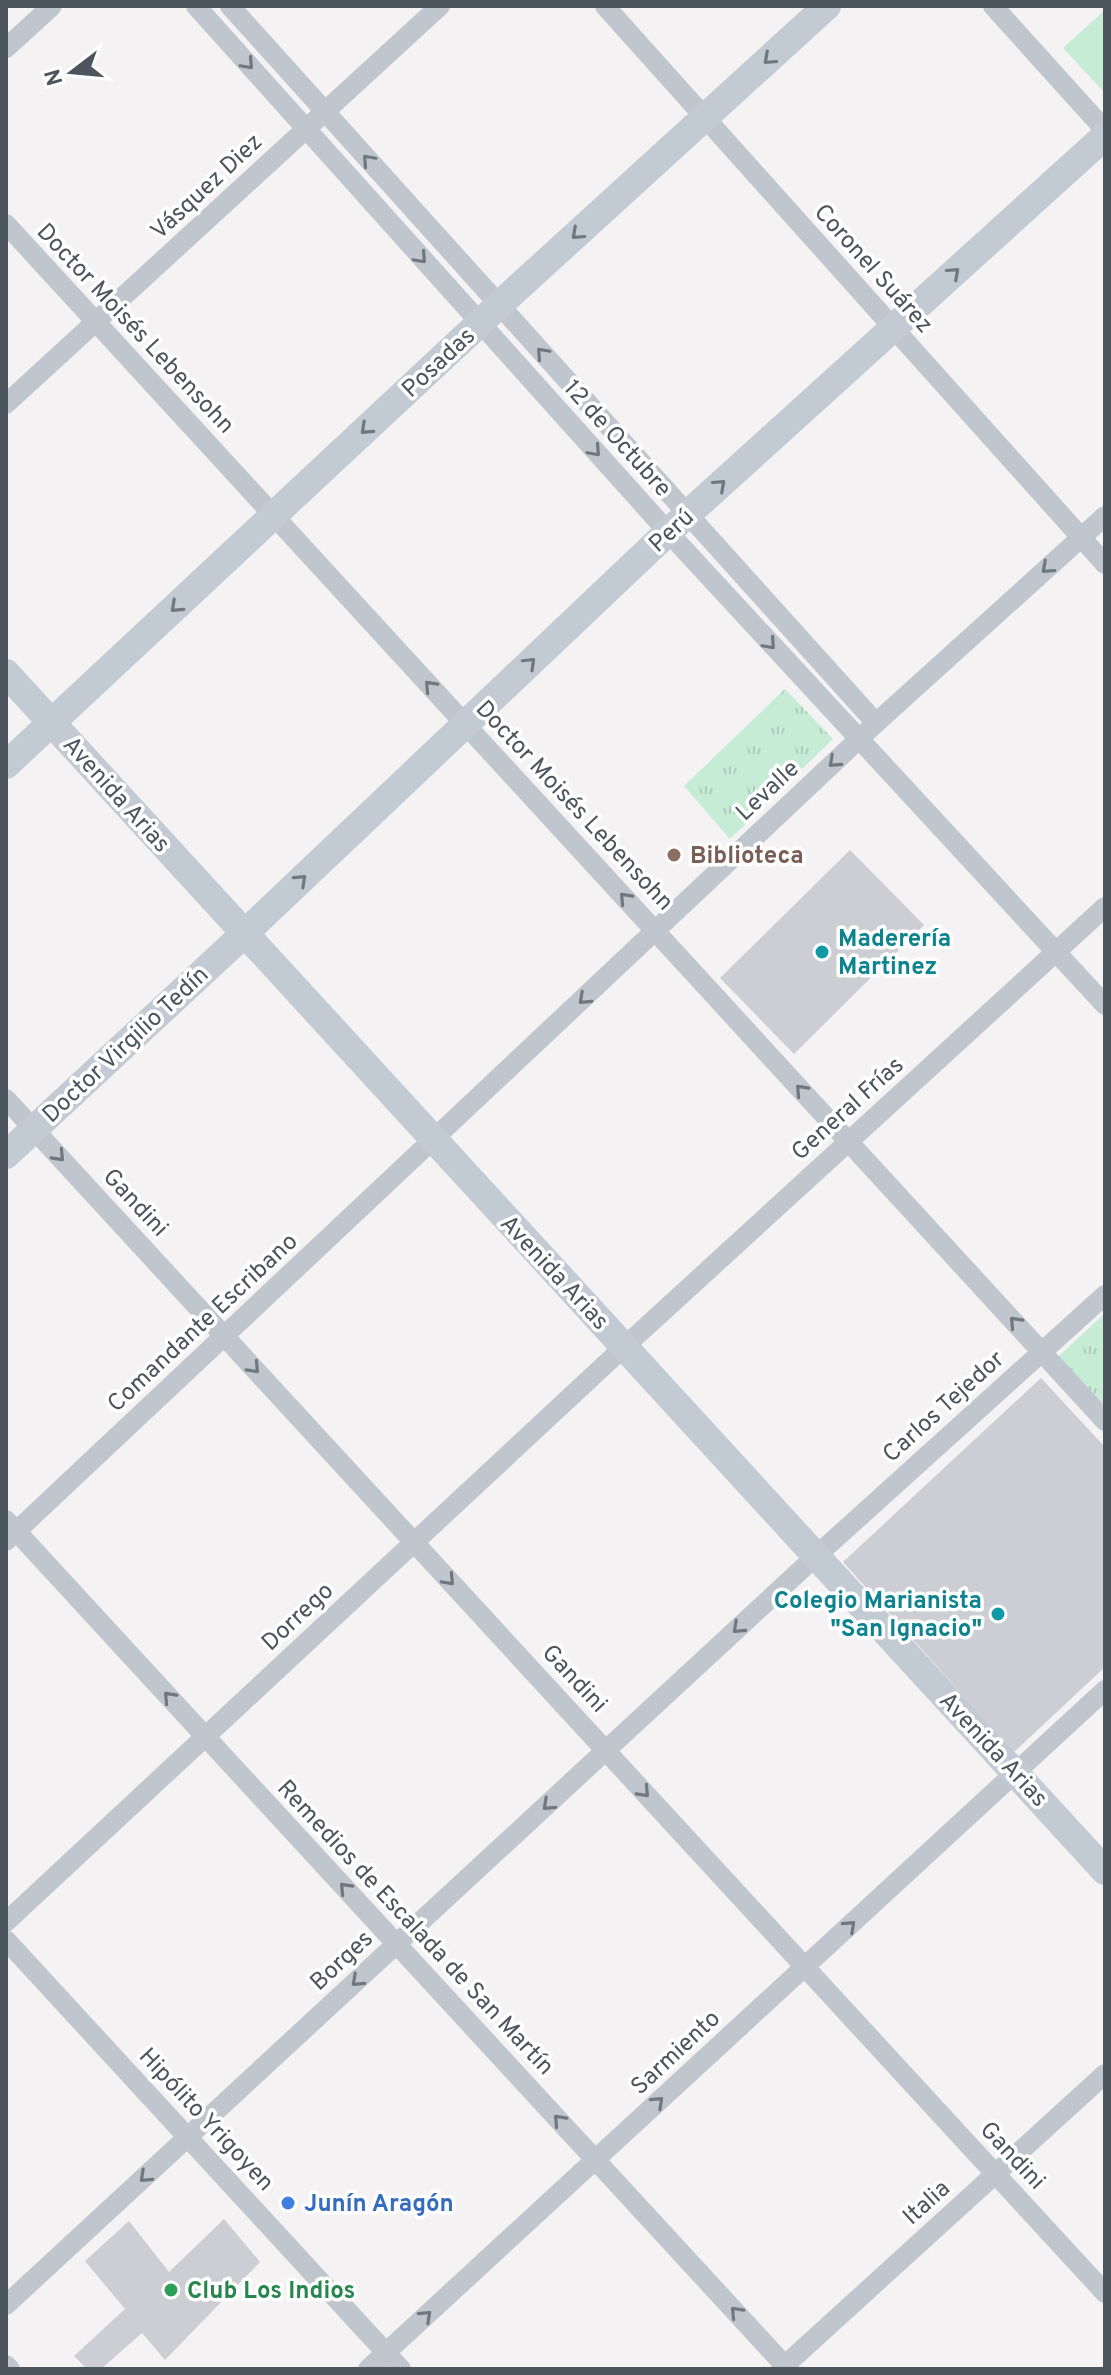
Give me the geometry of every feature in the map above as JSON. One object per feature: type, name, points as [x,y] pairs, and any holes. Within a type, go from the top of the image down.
[{"type":"main road","name":"Posadas","points":[[6,765],[489,314],[827,6]]},
{"type":"main road","name":"Perú","points":[[244,934],[678,523],[894,329],[1105,133]]},
{"type":"main road","name":"Avenida Arias","points":[[6,673],[1105,1871]]},
{"type":"main road","name":"Doctor Virgilio Tedín","points":[[6,1155],[244,934]]},
{"type":"street","points":[[6,48],[52,6]]},
{"type":"street","name":"12 de Octubre","points":[[196,6],[306,129],[489,314],[678,523],[858,740],[1105,1005]]},
{"type":"street","name":"12 de Octubre","points":[[230,6],[325,112],[489,314]]},
{"type":"street","name":"Vásquez Diez","points":[[6,404],[440,6]]},
{"type":"street","name":"Coronel Suárez","points":[[605,6],[1105,564]]},
{"type":"street","points":[[993,6],[1105,133]]},
{"type":"street","name":"Doctor Moisés Lebensohn","points":[[6,224],[1105,1421]]},
{"type":"street","name":"Levalle","points":[[434,1141],[876,723],[1105,516]]},
{"type":"street","name":"12 de Octubre","points":[[678,523],[876,723]]},
{"type":"street","name":"General Frías","points":[[624,1347],[1105,907]]},
{"type":"street","name":"Gandini","points":[[6,1099],[1105,2293]]},
{"type":"street","name":"Comandante Escribano","points":[[9,1531],[434,1141]]},
{"type":"street","name":"Carlos Tejedor","points":[[816,1556],[1105,1295]]},
{"type":"street","name":"Dorrego","points":[[6,1922],[624,1347]]},
{"type":"street","name":"Remedios de Escalada de San Martín","points":[[9,1531],[206,1736],[785,2368]]},
{"type":"street","name":"Borges","points":[[6,2305],[816,1556]]},
{"type":"street","name":"Sarmiento","points":[[368,2369],[1105,1690]]},
{"type":"street","name":"Hipólito Yrigoyen","points":[[6,1940],[401,2369]]},
{"type":"street","name":"Italia","points":[[785,2368],[1105,2074]]},
{"type":"green space","points":[[1105,10],[1105,93],[1063,48]]},
{"type":"green space","points":[[785,689],[833,739],[730,839],[684,786]]},
{"type":"green space","points":[[1105,1313],[1105,1410],[1057,1358]]},
{"type":"building","name":"Maderería Martinez","points":[[850,850],[924,925],[794,1054],[720,978]]},
{"type":"building","name":"Colegio Marianista \"San Ignacio\"","points":[[1041,1378],[1105,1447],[1105,1667],[1014,1752],[843,1562]]},
{"type":"building","name":"Club Los Indios","points":[[224,2219],[260,2262],[165,2360],[142,2333],[101,2369],[87,2369],[74,2356],[125,2309],[85,2261],[129,2221],[169,2272]]},
{"type":"place","name":"Biblioteca","points":[[674,855]]},
{"type":"place","name":"Maderería Martinez","points":[[822,952]]},
{"type":"place","name":"Colegio Marianista \"San Ignacio\"","points":[[998,1614]]},
{"type":"place","name":"Junín Aragón","points":[[288,2203]]},
{"type":"place","name":"Club Los Indios","points":[[171,2290]]}]
